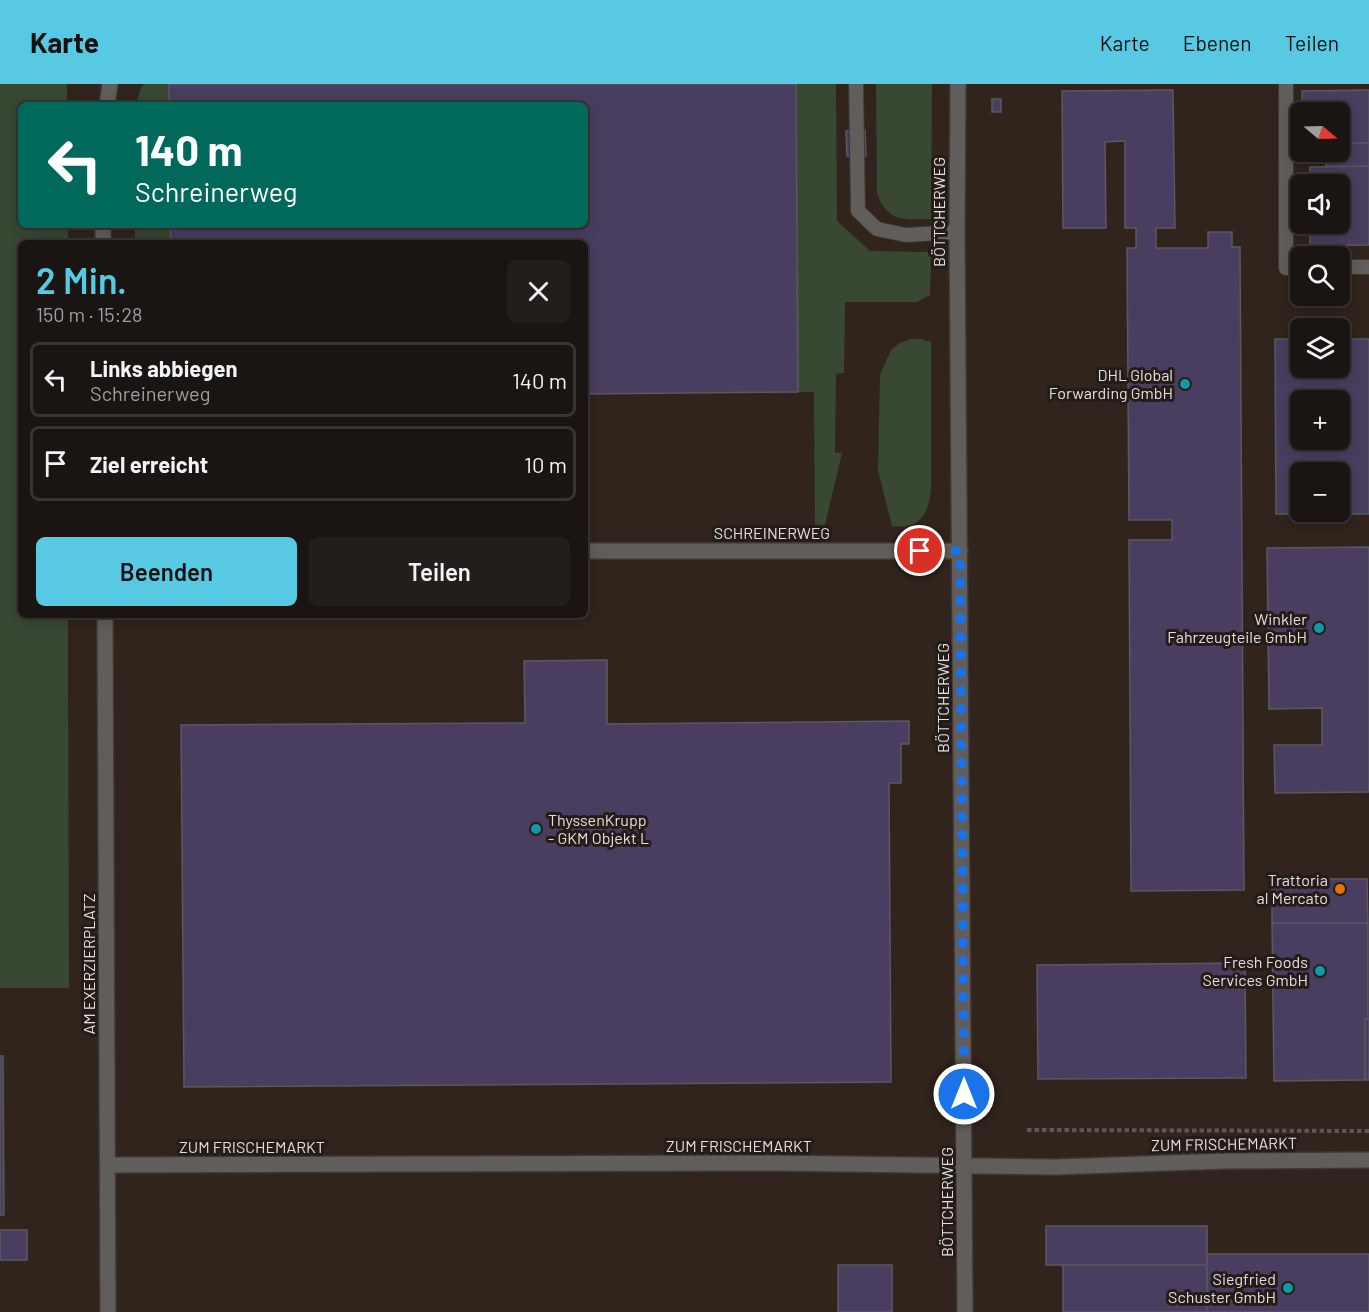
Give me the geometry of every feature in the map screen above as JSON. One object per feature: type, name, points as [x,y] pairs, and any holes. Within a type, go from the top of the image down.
[{"type":"street","points":[[107,102],[110,84]]},
{"type":"street","name":"BÖTTCHERWEG","points":[[958,84],[957,232],[965,1312]]},
{"type":"street","name":"SCHREINERWEG","points":[[588,551],[960,551]]},
{"type":"street","name":"AM EXERZIERPLATZ","points":[[105,618],[108,1312]]},
{"type":"street","name":"ZUM FRISCHEMARKT","points":[[108,1165],[774,1163],[1055,1167],[1225,1161],[1369,1160]]},
{"type":"lane","points":[[855,84],[858,211],[877,230],[906,235],[957,232]]},
{"type":"lane","points":[[1286,84],[1286,268],[1290,268]]},
{"type":"lane","points":[[1350,267],[1369,267]]},
{"type":"path","points":[[1027,1130],[1369,1131]]},
{"type":"shaded area","points":[[67,84],[1369,84],[1369,1312],[0,1312],[0,988],[69,988],[68,618],[588,618],[588,240],[68,240],[68,228],[588,228],[588,102],[67,102]]},
{"type":"green space","points":[[0,84],[67,84],[67,102],[18,102],[18,228],[68,228],[68,240],[18,240],[18,618],[68,618],[69,988],[0,988]]},
{"type":"green space","points":[[144,84],[169,84],[169,102],[137,102]]},
{"type":"green space","points":[[796,84],[836,84],[837,221],[870,251],[931,252],[930,295],[917,302],[845,302],[844,373],[836,374],[835,453],[842,453],[824,529],[815,529],[814,392],[798,392]]},
{"type":"green space","points":[[876,84],[932,84],[931,219],[898,217],[886,210],[881,203],[877,193]]},
{"type":"green space","points":[[135,228],[170,228],[171,240],[135,240]]},
{"type":"green space","points":[[910,339],[931,342],[931,488],[928,505],[922,518],[902,527],[892,526],[878,470],[880,375],[891,350]]},
{"type":"building","points":[[169,84],[796,84],[798,392],[588,394],[588,240],[171,240],[170,228],[588,228],[588,102],[169,102]]},
{"type":"building","name":"DHL Global Forwarding GmbH","points":[[1173,90],[1175,228],[1156,228],[1156,248],[1208,248],[1208,232],[1232,232],[1232,247],[1240,247],[1244,890],[1131,891],[1129,540],[1172,540],[1172,520],[1129,520],[1127,248],[1136,248],[1136,228],[1125,228],[1125,141],[1105,142],[1106,228],[1063,228],[1062,91]]},
{"type":"building","points":[[1369,90],[1369,143],[1350,143],[1350,102],[1302,102],[1302,91]]},
{"type":"building","points":[[992,99],[1001,99],[1001,112],[992,112]]},
{"type":"building","points":[[865,130],[866,156],[847,156],[846,131]]},
{"type":"building","points":[[1350,143],[1369,143],[1369,166],[1326,167],[1326,162],[1350,162]]},
{"type":"building","points":[[1369,166],[1369,245],[1310,246],[1310,234],[1350,234],[1350,174],[1310,174],[1310,167]]},
{"type":"building","points":[[1275,339],[1290,339],[1290,378],[1350,378],[1350,339],[1369,339],[1369,514],[1350,514],[1350,462],[1290,462],[1290,514],[1276,514]]},
{"type":"building","name":"Winkler Fahrzeugteile GmbH","points":[[1369,547],[1369,792],[1275,793],[1274,745],[1322,745],[1322,708],[1269,709],[1267,548]]},
{"type":"building","name":"ThyssenKrupp - GKM Objekt L","points":[[607,660],[607,724],[909,721],[909,744],[901,744],[901,783],[889,783],[891,1082],[184,1087],[181,725],[525,723],[524,661]]},
{"type":"building","points":[[1272,879],[1367,879],[1368,923],[1272,923]]},
{"type":"building","name":"Fresh Foods Services GmbH","points":[[1272,923],[1368,923],[1368,1019],[1365,1019],[1365,1080],[1274,1081]]},
{"type":"building","points":[[1245,963],[1246,1078],[1038,1079],[1037,965]]},
{"type":"building","points":[[1365,1019],[1369,1019],[1369,1080],[1365,1080]]},
{"type":"building","points":[[0,1056],[3,1056],[4,1215],[0,1215]]},
{"type":"building","points":[[1046,1226],[1207,1226],[1207,1265],[1046,1265]]},
{"type":"building","points":[[0,1230],[27,1230],[27,1260],[0,1260]]},
{"type":"building","name":"Siegfried Schuster GmbH","points":[[1207,1254],[1369,1254],[1369,1312],[1207,1312]]},
{"type":"building","points":[[838,1265],[892,1265],[892,1312],[838,1312]]},
{"type":"building","points":[[1063,1265],[1207,1265],[1207,1312],[1063,1312]]},
{"type":"place","name":"DHL Global Forwarding GmbH","points":[[1185,384]]},
{"type":"place","name":"Winkler Fahrzeugteile GmbH","points":[[1319,628]]},
{"type":"place","name":"ThyssenKrupp - GKM Objekt L","points":[[536,829]]},
{"type":"place","name":"Trattoria al Mercato","points":[[1340,889]]},
{"type":"place","name":"Fresh Foods Services GmbH","points":[[1320,971]]},
{"type":"place","name":"Siegfried Schuster GmbH","points":[[1288,1288]]},
{"type":"route","points":[[920,551],[960,551],[964,1094]]}]
